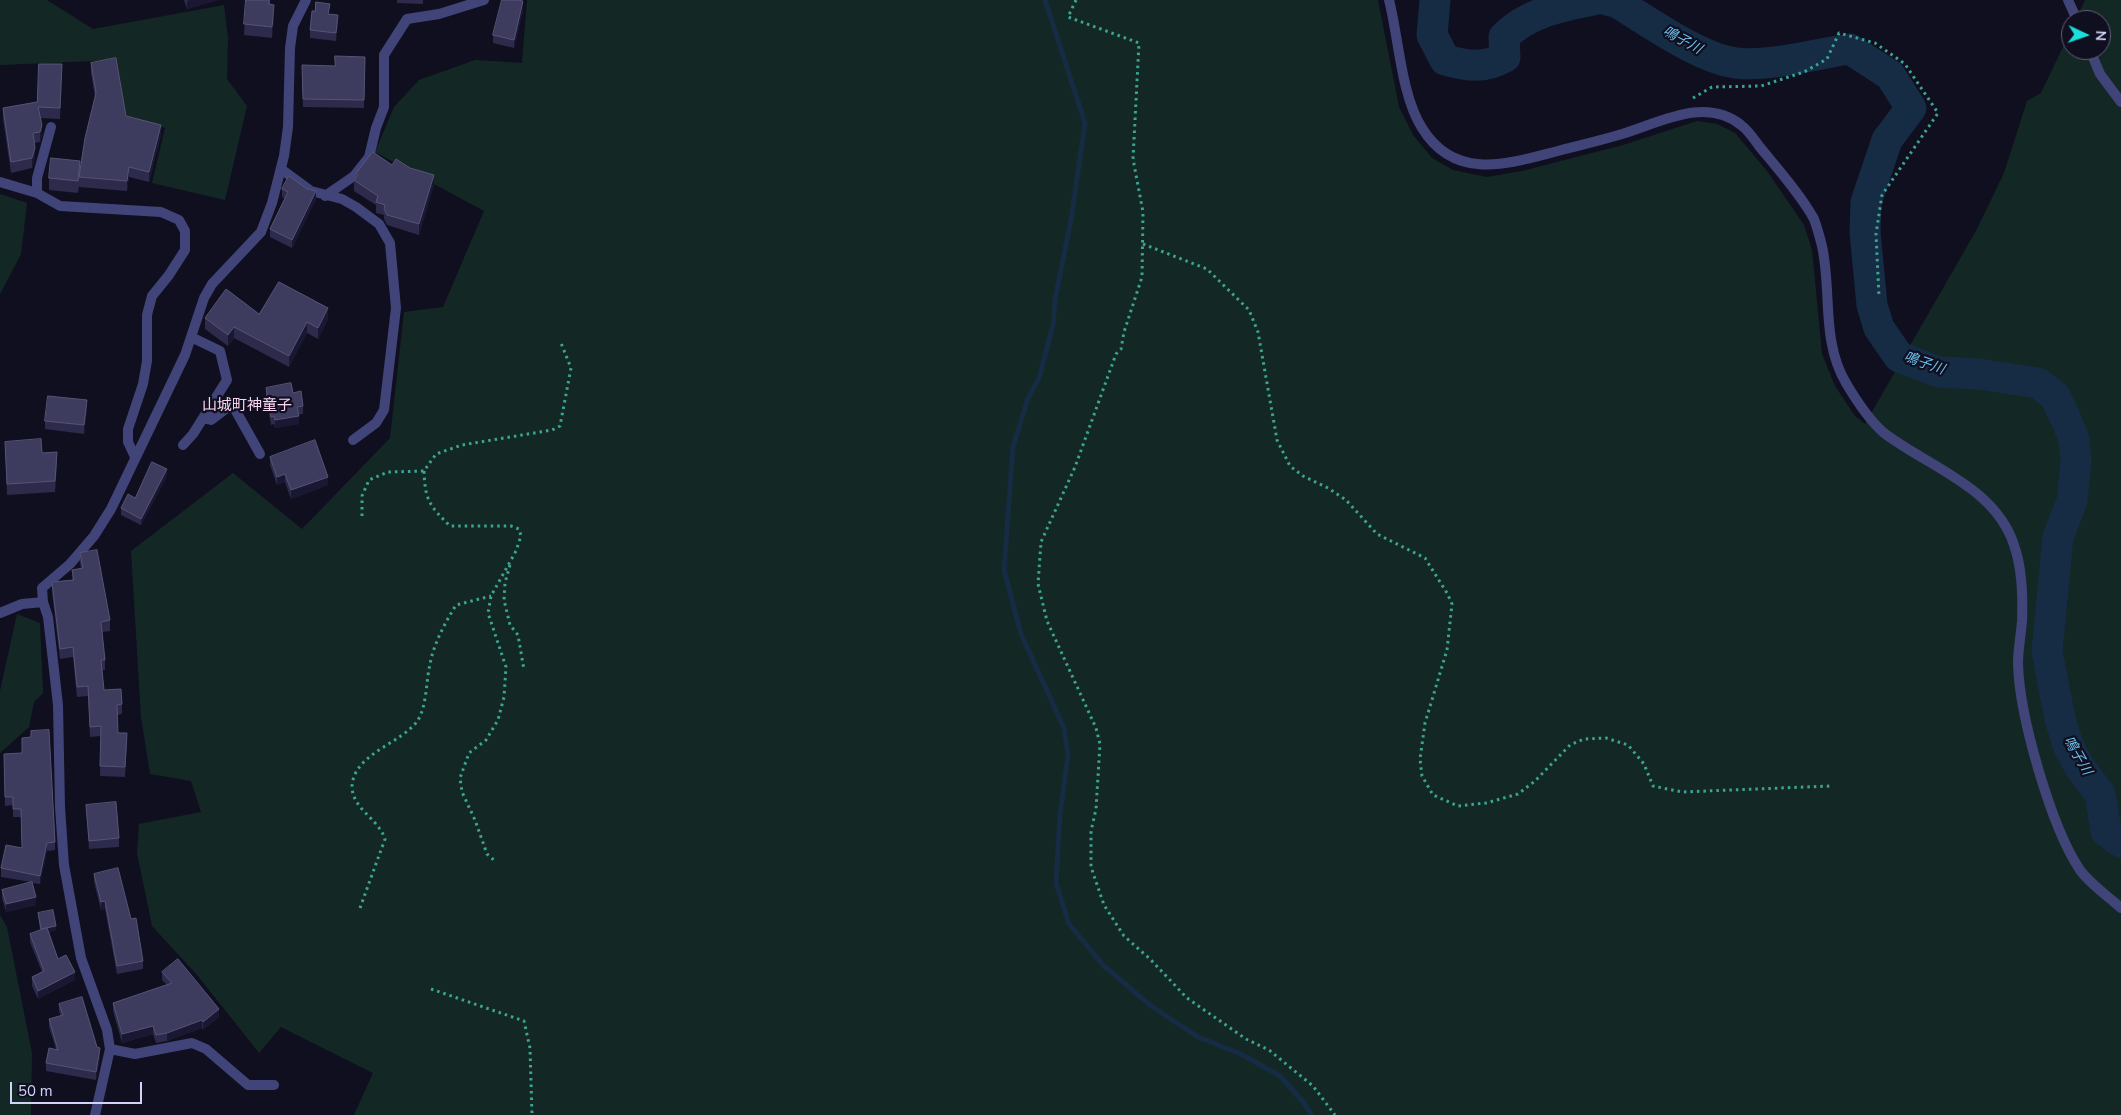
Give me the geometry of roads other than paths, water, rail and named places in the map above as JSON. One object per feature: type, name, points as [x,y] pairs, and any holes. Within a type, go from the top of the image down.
[{"type":"street","points":[[95,1115],[110,1049],[105,1023],[81,958],[64,864],[60,807],[58,704],[48,617],[43,602],[42,588],[70,564],[94,536],[122,488],[135,457],[174,380],[192,337],[204,298],[212,284],[261,232],[281,169],[288,128],[290,48],[294,26],[306,0]]},
{"type":"street","points":[[326,196],[354,176],[369,157],[376,128],[384,107],[384,55],[407,19],[439,14],[484,0]]},
{"type":"street","points":[[1389,0],[1398,33],[1409,103],[1422,130],[1439,149],[1457,160],[1487,166],[1520,161],[1620,135],[1696,111],[1721,113],[1741,125],[1775,165],[1814,220],[1823,248],[1832,351],[1844,381],[1863,409],[1882,431],[1977,493],[2000,516],[2014,545],[2020,579],[2022,622],[2018,662],[2024,716],[2045,788],[2065,844],[2081,872],[2121,908]]},
{"type":"street","points":[[2094,60],[2100,74],[2121,102]]},
{"type":"street","points":[[37,193],[37,178],[51,127]]},
{"type":"street","points":[[281,169],[311,191],[342,199],[379,224],[390,244],[394,262],[396,308],[384,410],[376,422],[353,440]]},
{"type":"street","points":[[0,182],[37,193],[60,206],[162,212],[179,220],[185,231],[184,250],[169,275],[152,296],[147,315],[147,361],[143,384],[128,430],[128,442],[135,457]]},
{"type":"street","points":[[183,444],[193,434],[227,380],[220,351],[192,337]]},
{"type":"street","points":[[203,418],[211,420],[232,404],[260,454]]},
{"type":"street","points":[[0,612],[22,604],[43,602]]},
{"type":"street","points":[[110,1049],[135,1054],[192,1043],[206,1049],[248,1085],[274,1084]]},
{"type":"waterway","points":[[1045,0],[1085,123],[1071,220],[1055,300],[1053,325],[1039,378],[1028,398],[1013,447],[1004,570],[1021,634],[1064,728],[1068,755],[1060,814],[1056,883],[1069,924],[1103,965],[1151,1006],[1198,1037],[1241,1054],[1280,1076],[1305,1104],[1311,1115]]},
{"type":"waterway","name":"鳴子川","points":[[1435,0],[1432,35],[1445,60],[1475,65],[1483,65],[1505,57],[1504,37],[1523,22],[1557,8],[1593,0]]},
{"type":"waterway","name":"鳴子川","points":[[1607,0],[1616,2],[1691,47],[1722,60],[1736,63],[1778,62],[1850,49],[1890,75],[1911,108],[1887,140],[1866,202],[1865,232],[1872,305],[1879,328],[1899,357],[1939,372],[1978,374],[2038,383],[2055,396],[2065,417],[2074,439],[2076,462],[2072,501],[2058,537],[2047,651],[2060,719],[2068,745],[2079,766],[2100,794],[2106,831],[2121,842]]},
{"type":"district","name":"山城町神童子","points":[[247,406]]}]
